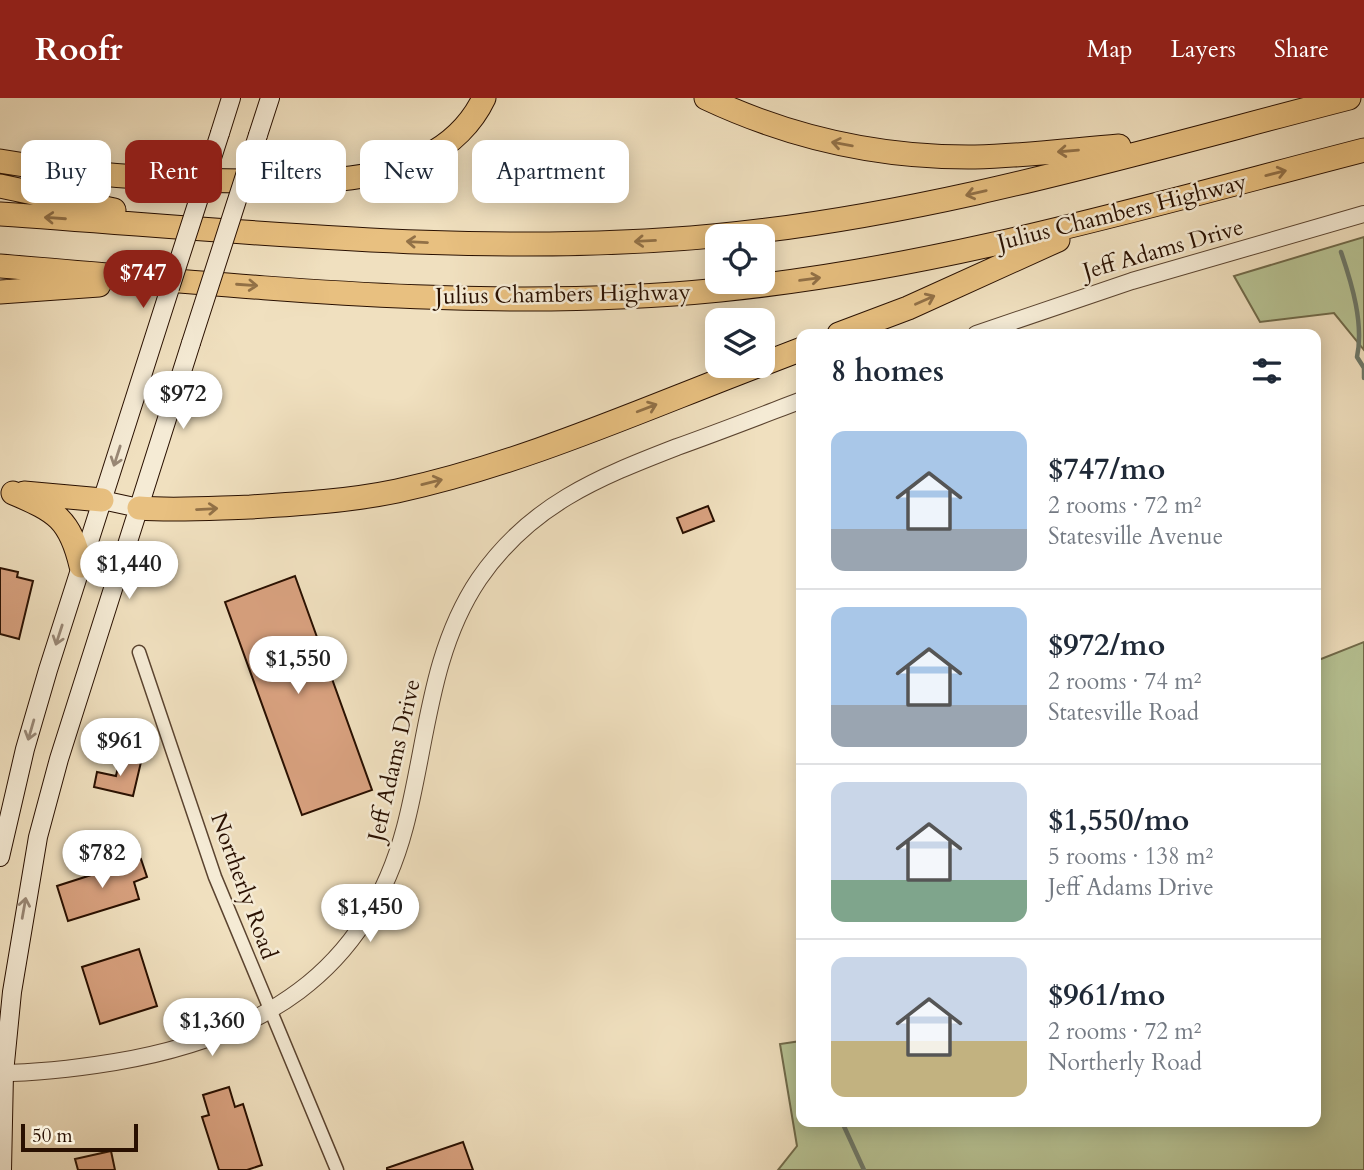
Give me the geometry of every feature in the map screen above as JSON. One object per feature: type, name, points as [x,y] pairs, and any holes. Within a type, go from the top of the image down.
[{"type":"highway","points":[[0,160],[78,172],[172,180],[285,181],[346,178],[390,169],[427,156],[458,134],[470,121],[484,98]]},
{"type":"highway","points":[[706,98],[760,121],[800,134],[859,147],[910,153],[1007,156],[1185,140]]},
{"type":"highway","points":[[0,214],[494,244],[604,243],[713,236],[822,223],[932,203],[1349,98]]},
{"type":"highway","name":"Julius Chambers Highway","points":[[0,266],[438,297],[550,299],[663,294],[774,284],[887,267],[998,244],[1364,150]]},
{"type":"highway","points":[[0,186],[196,228]]},
{"type":"highway","points":[[852,329],[908,308],[1115,214]]},
{"type":"highway","points":[[0,292],[178,280]]},
{"type":"highway","points":[[775,359],[796,351]]},
{"type":"highway","points":[[139,508],[177,510],[310,503],[363,497],[429,484],[538,450],[726,378]]},
{"type":"highway","points":[[6,492],[102,500]]},
{"type":"highway","points":[[6,492],[43,505],[64,520],[75,540],[82,566]]},
{"type":"main road","points":[[0,857],[29,736],[231,98]]},
{"type":"main road","points":[[2,1170],[2,1073],[21,928],[44,810],[270,98]]},
{"type":"main road","points":[[102,500],[139,508]]},
{"type":"street","name":"Jeff Adams Drive","points":[[990,329],[1105,289],[1364,214]]},
{"type":"street","name":"Jeff Adams Drive","points":[[2,1073],[90,1066],[138,1058],[220,1035],[270,1012],[292,998],[334,960],[369,912],[384,884],[405,828],[434,689],[447,644],[473,589],[499,555],[540,515],[589,482],[796,402]]},
{"type":"street","name":"Northerly Road","points":[[139,652],[215,877],[337,1170]]},
{"type":"green space","points":[[1364,237],[1364,350],[1334,313],[1260,322],[1234,276]]},
{"type":"green space","points":[[1364,642],[1364,1170],[778,1170],[797,1146],[780,1044],[796,1042],[796,1127],[1321,1127],[1321,659]]},
{"type":"building","points":[[708,506],[714,521],[683,533],[677,518]]},
{"type":"building","points":[[0,568],[18,572],[17,577],[33,581],[19,639],[0,634]]},
{"type":"building","points":[[295,576],[372,790],[302,815],[225,602]]},
{"type":"building","points":[[120,757],[141,762],[133,796],[94,787],[97,772],[116,776]]},
{"type":"building","points":[[141,859],[147,877],[134,882],[139,899],[68,921],[57,886]]},
{"type":"building","points":[[139,949],[157,1006],[100,1024],[82,967]]},
{"type":"building","points":[[229,1087],[235,1107],[243,1104],[262,1165],[247,1170],[219,1170],[202,1117],[209,1115],[203,1095]]},
{"type":"building","points":[[463,1142],[473,1170],[387,1170],[387,1168]]},
{"type":"building","points":[[111,1151],[115,1170],[78,1170],[75,1159]]},
{"type":"waterway","points":[[1341,252],[1356,304],[1359,331],[1357,357],[1364,368],[1364,378]]},
{"type":"waterway","points":[[844,1127],[864,1170]]}]
